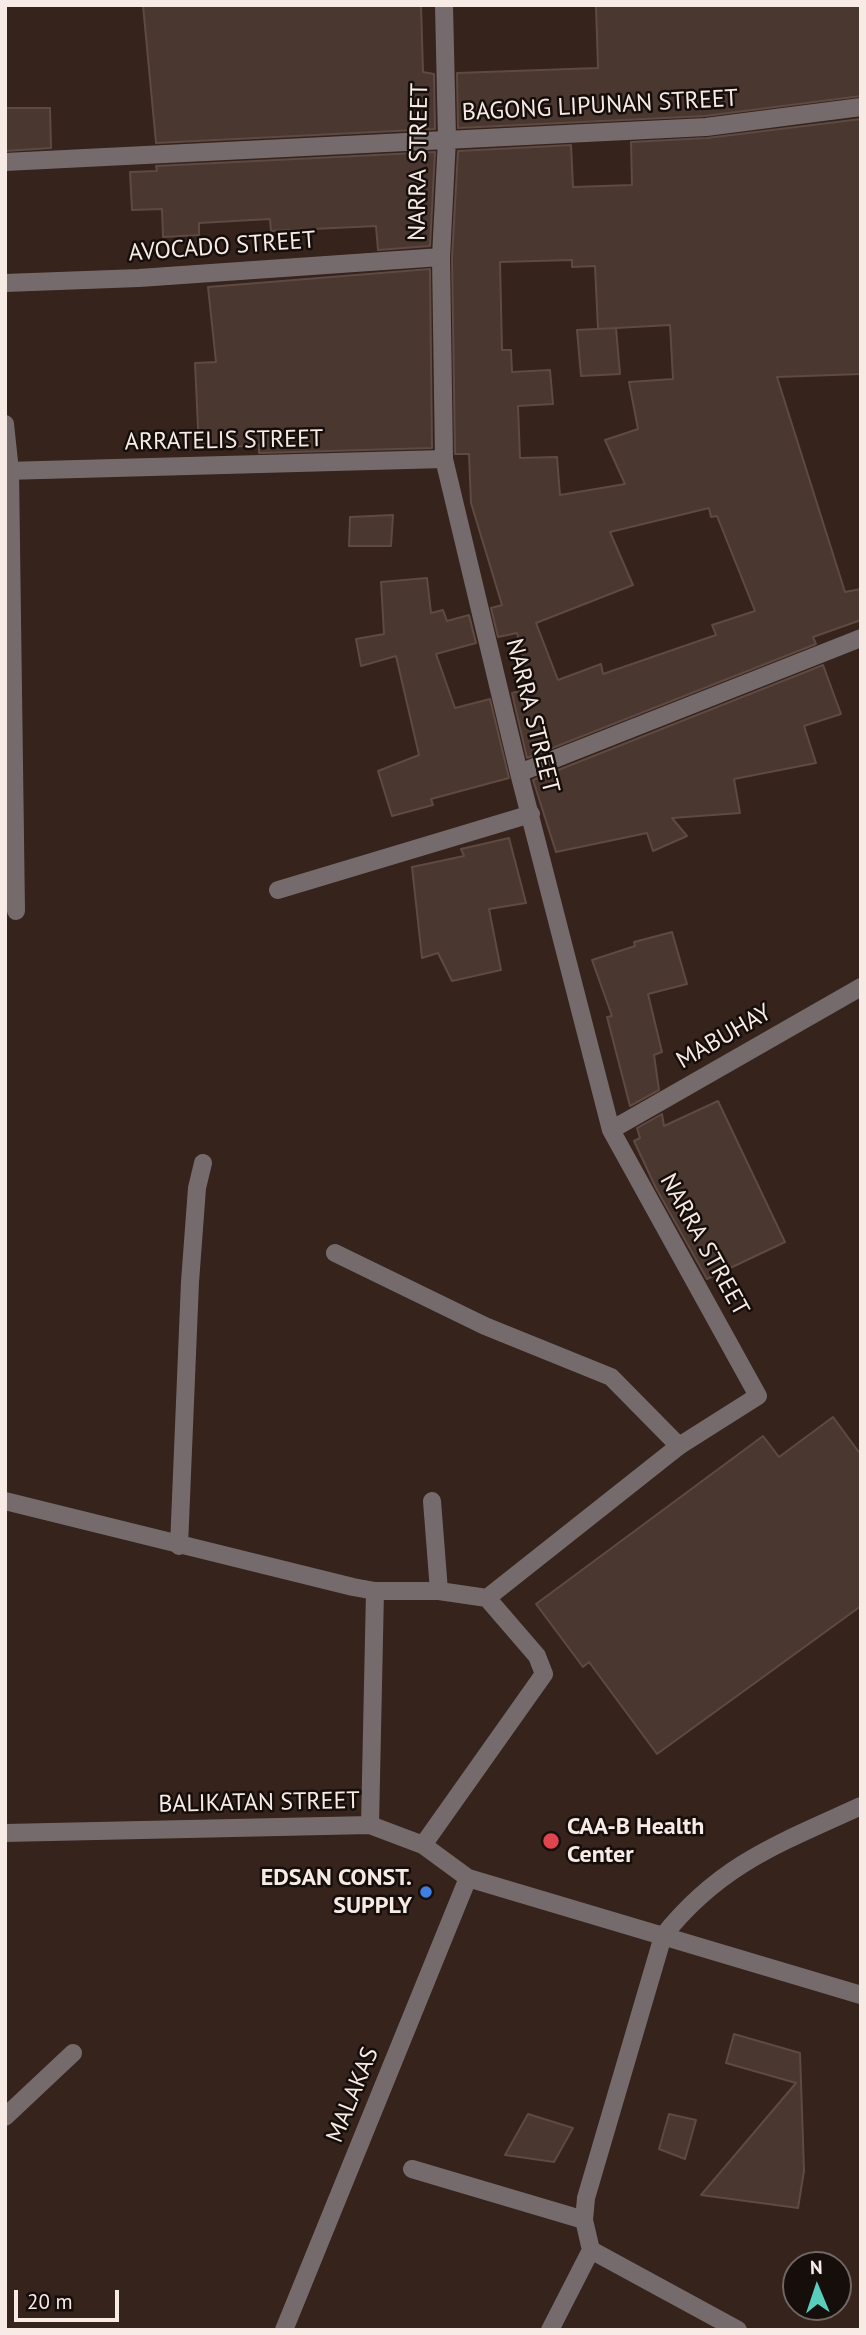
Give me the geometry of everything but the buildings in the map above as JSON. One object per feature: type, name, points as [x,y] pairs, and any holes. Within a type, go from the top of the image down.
[{"type":"street","name":"NARRA STREET","points":[[444,5],[447,139],[441,257],[444,459],[519,773],[611,1130],[758,1396],[679,1446]]},
{"type":"street","name":"BAGONG LIPUNAN STREET","points":[[5,162],[706,127],[861,107]]},
{"type":"street","name":"AVOCADO STREET","points":[[5,283],[139,278],[441,257]]},
{"type":"street","points":[[5,424],[16,911]]},
{"type":"street","name":"ARRATELIS STREET","points":[[8,471],[444,459]]},
{"type":"street","points":[[519,773],[861,638]]},
{"type":"street","points":[[278,890],[531,814]]},
{"type":"street","name":"MABUHAY","points":[[611,1130],[861,986]]},
{"type":"street","points":[[179,1546],[190,1282],[197,1188],[203,1163]]},
{"type":"street","points":[[335,1253],[485,1326],[611,1377],[679,1446],[488,1598]]},
{"type":"street","points":[[5,1501],[138,1532],[179,1546],[375,1591],[439,1591],[488,1598],[537,1656],[544,1674],[423,1845]]},
{"type":"street","points":[[432,1501],[439,1591]]},
{"type":"street","points":[[370,1825],[375,1591]]},
{"type":"street","points":[[552,2329],[591,2250],[584,2220],[586,2199],[663,1936],[689,1903],[752,1855],[861,1806]]},
{"type":"street","name":"BALIKATAN STREET","points":[[5,1832],[370,1825],[423,1845],[468,1878],[861,1995]]},
{"type":"street","name":"MALAKAS","points":[[284,2330],[468,1878]]},
{"type":"street","points":[[5,2117],[73,2053]]},
{"type":"street","points":[[412,2169],[584,2220]]},
{"type":"street","points":[[591,2250],[738,2330]]},
{"type":"place","name":"CAA-B Health Center","points":[[551,1841]]},
{"type":"place","name":"EDSAN CONST. SUPPLY","points":[[426,1892]]}]
